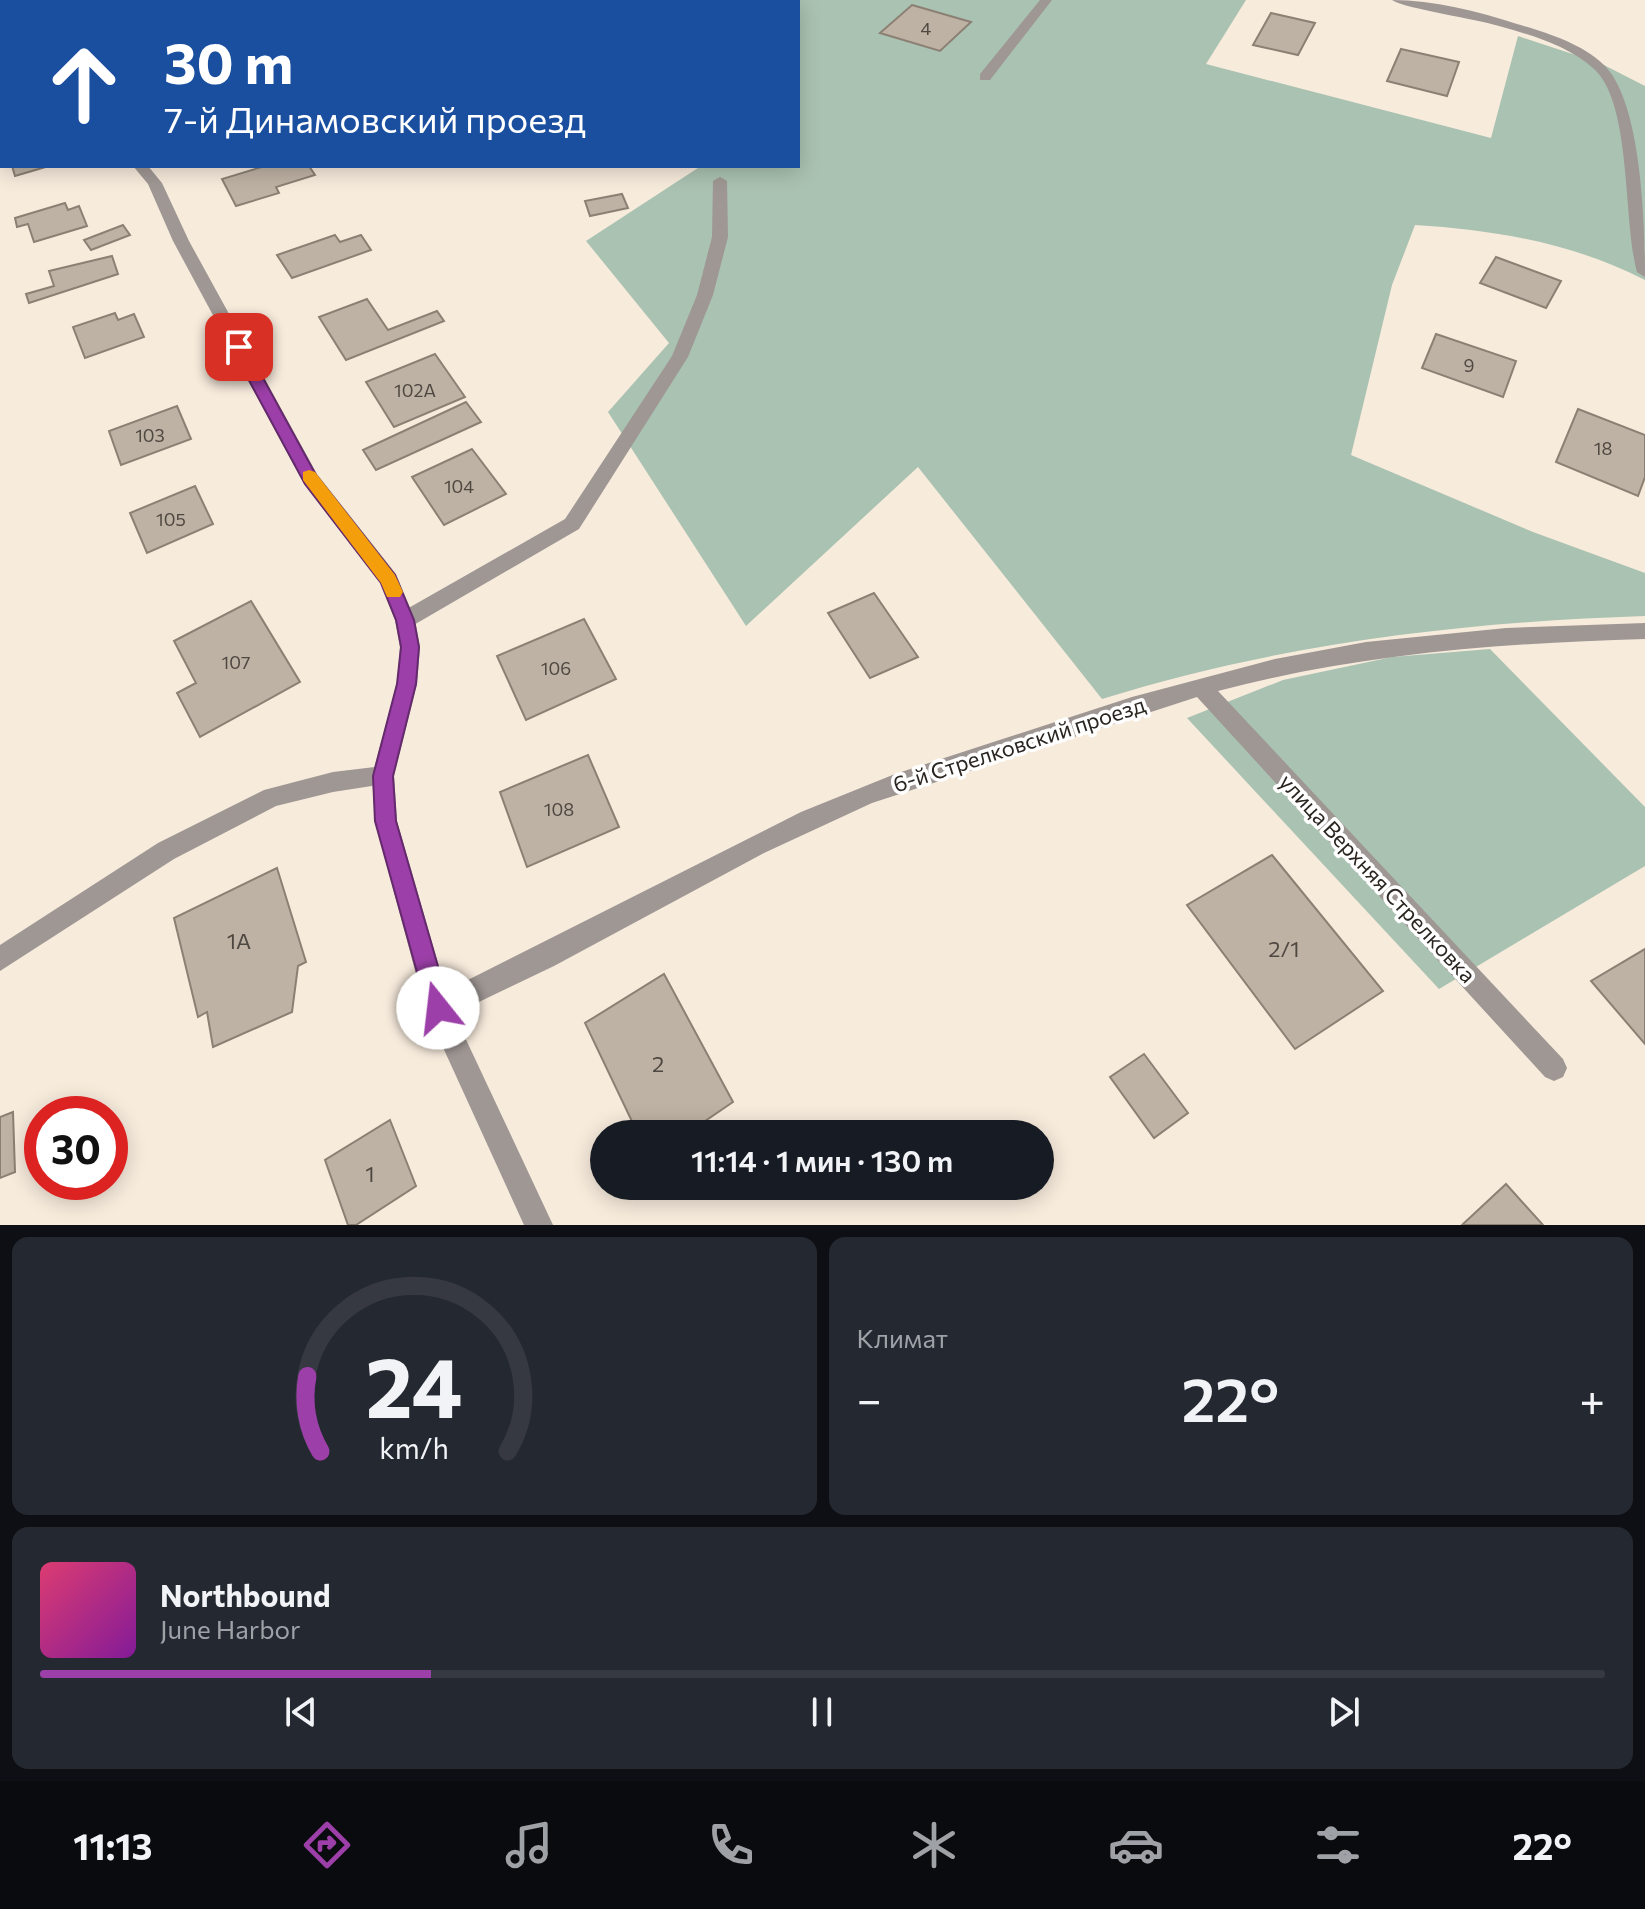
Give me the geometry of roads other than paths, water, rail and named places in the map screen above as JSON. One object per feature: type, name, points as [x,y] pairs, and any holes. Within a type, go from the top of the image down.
[{"type":"street","points":[[985,77],[1046,0]]},
{"type":"street","points":[[1398,0],[1439,8],[1549,39],[1600,67],[1613,90],[1630,157],[1633,230],[1645,272]]},
{"type":"street","points":[[142,168],[155,183],[181,241],[310,479],[389,580],[405,620],[410,647],[407,684],[383,776],[386,821],[438,1008],[539,1225]]},
{"type":"street","points":[[405,620],[572,524],[680,357],[705,295],[720,237],[720,181]]},
{"type":"street","name":"6-й Стрелковский проезд","points":[[438,1008],[499,982],[683,881],[862,797],[1124,707],[1276,668],[1384,650],[1554,632],[1645,631]]},
{"type":"street","name":"улица Верхняя Стрелковка","points":[[1202,688],[1554,1068]]},
{"type":"street","points":[[0,959],[166,851],[272,797],[333,782],[383,776]]}]
